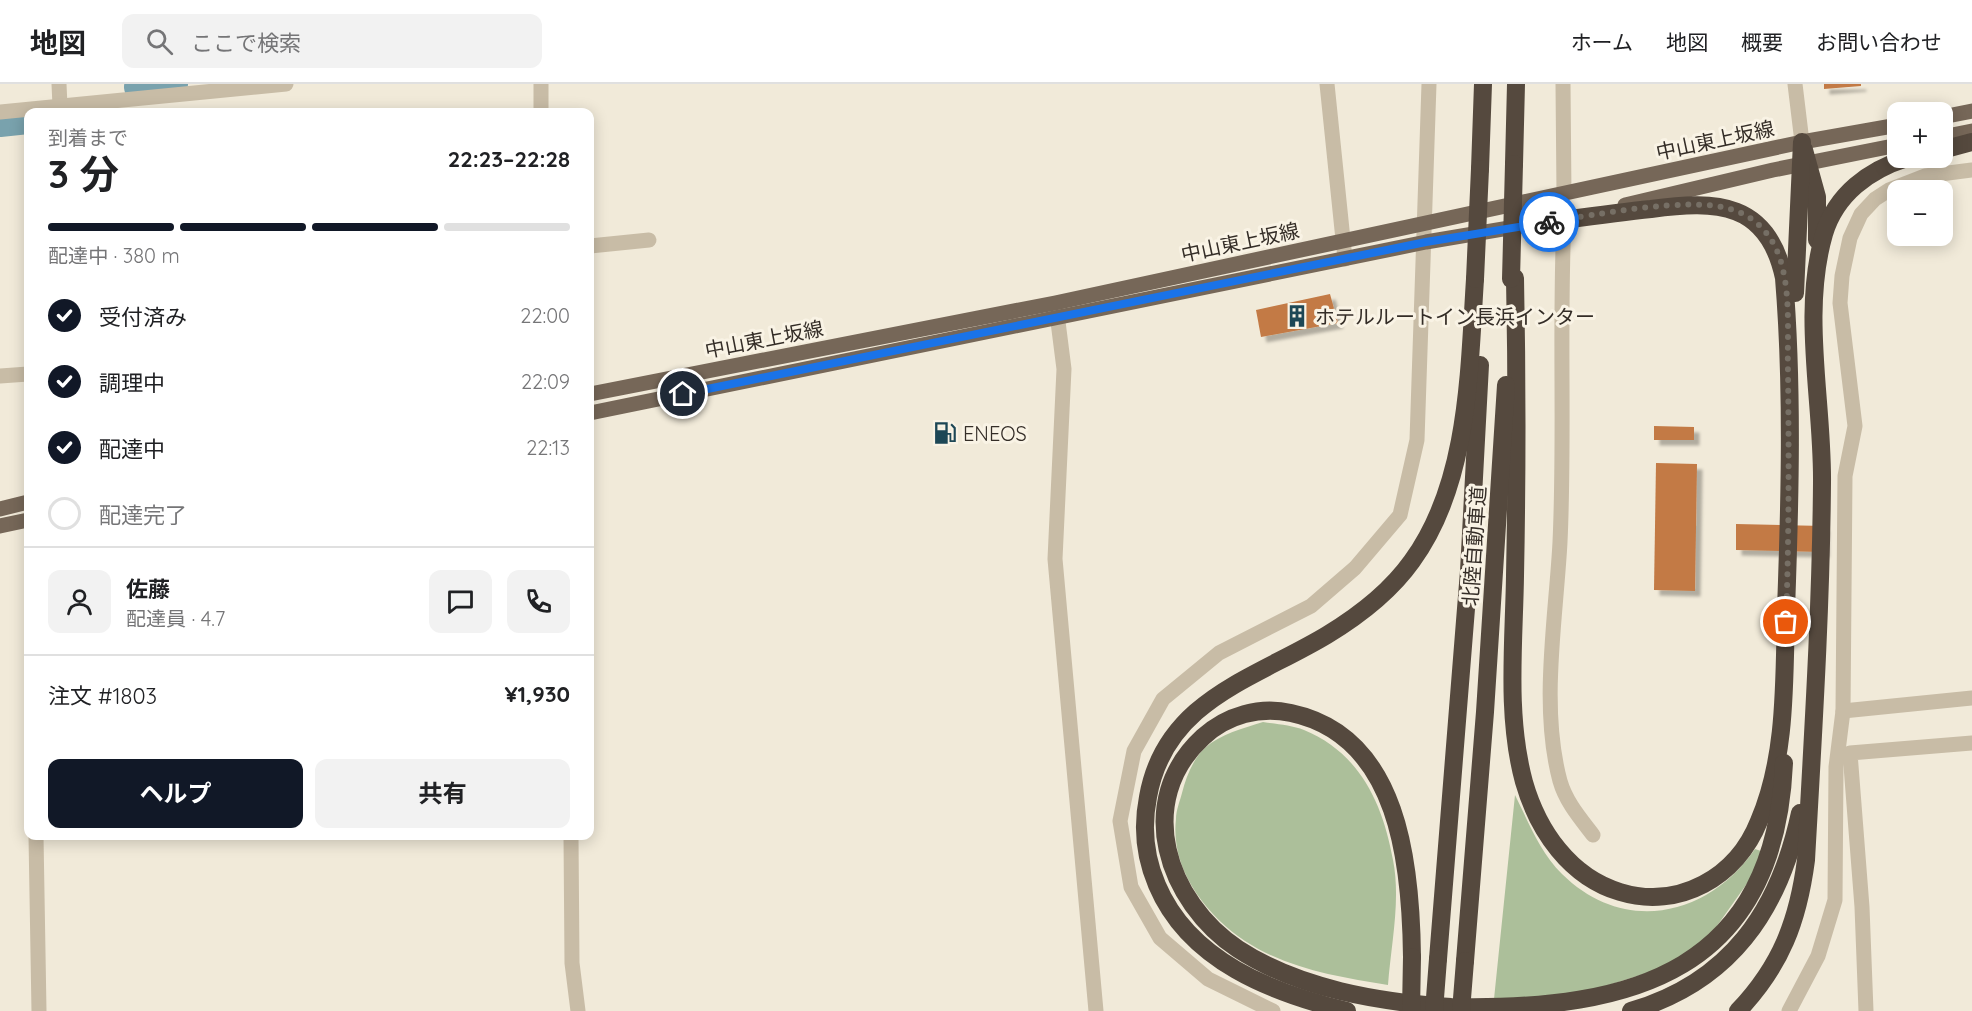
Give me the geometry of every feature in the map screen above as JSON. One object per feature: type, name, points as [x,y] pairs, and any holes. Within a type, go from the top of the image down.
[{"type":"highway","points":[[1483,84],[1483,169]]},
{"type":"highway","points":[[1347,1011],[1303,999],[1255,981],[1213,955],[1182,926],[1160,892],[1147,855],[1145,811],[1149,788],[1167,745],[1182,724],[1201,706],[1254,672],[1326,636],[1354,617],[1398,580],[1418,553],[1437,515],[1454,461],[1466,389],[1479,278],[1489,84]]},
{"type":"highway","name":"北陸自動車道","points":[[1461,1011],[1494,580],[1513,278],[1516,84]]},
{"type":"highway","points":[[1412,1011],[1412,957],[1410,888],[1400,833],[1381,784],[1358,750],[1324,724],[1282,711],[1246,714],[1215,727],[1202,738],[1189,752],[1173,782],[1167,802],[1168,859],[1186,898],[1218,934],[1258,961],[1280,971],[1352,993],[1428,1006],[1499,1010],[1537,1008],[1601,1000],[1655,984],[1692,963],[1711,947],[1739,915],[1762,875],[1781,810],[1790,482],[1804,164],[1802,142]]},
{"type":"highway","points":[[1953,147],[1972,142]]},
{"type":"highway","points":[[1738,1011],[1765,979],[1778,957],[1798,909],[1806,860],[1822,484],[1815,339],[1817,197],[1804,164]]},
{"type":"highway","points":[[1816,282],[1824,234],[1842,199],[1875,171],[1887,166]]},
{"type":"highway","points":[[1564,220],[1706,204],[1731,209],[1762,226],[1775,247],[1784,278],[1790,482]]},
{"type":"highway","name":"北陸自動車道","points":[[1434,1011],[1468,571],[1479,278]]},
{"type":"highway","points":[[1513,278],[1517,430],[1513,676],[1515,730],[1524,782],[1540,823],[1551,840],[1578,870],[1609,889],[1626,894],[1659,898],[1677,895],[1711,881],[1739,856],[1759,822],[1773,773],[1783,698]]},
{"type":"highway","points":[[1631,1011],[1674,996],[1697,982],[1717,967],[1753,929],[1767,907],[1787,862],[1802,807],[1811,749]]},
{"type":"main road","points":[[1953,115],[1972,111]]},
{"type":"main road","name":"中山東上坂線","points":[[594,412],[1056,311],[1344,242],[1802,142],[1887,127]]},
{"type":"main road","points":[[1953,134],[1972,131]]},
{"type":"main road","name":"中山東上坂線","points":[[594,393],[1345,259],[1426,242],[1564,220],[1804,164],[1887,147]]},
{"type":"main road","points":[[0,509],[24,503]]},
{"type":"main road","points":[[0,526],[24,521]]},
{"type":"street","points":[[58,84],[60,106]]},
{"type":"street","points":[[40,108],[117,106],[202,89],[286,84]]},
{"type":"street","points":[[541,84],[541,108]]},
{"type":"street","points":[[1327,84],[1345,259]]},
{"type":"street","points":[[1273,1011],[1208,979],[1160,938],[1131,887],[1120,821],[1122,809],[1134,751],[1163,699],[1219,653],[1311,606],[1355,568],[1400,515],[1417,440],[1430,84]]},
{"type":"street","points":[[1563,84],[1564,194]]},
{"type":"street","points":[[1795,84],[1802,142]]},
{"type":"street","points":[[0,112],[24,110]]},
{"type":"street","points":[[1789,1011],[1818,956],[1835,900],[1844,750],[1845,476],[1855,426],[1840,303],[1842,276],[1850,238],[1861,214],[1875,199],[1889,190],[1925,176],[1972,170]]},
{"type":"street","points":[[1564,220],[1560,540],[1551,674],[1552,711],[1560,782],[1573,809],[1593,835]]},
{"type":"street","points":[[594,246],[649,240]]},
{"type":"street","points":[[1056,311],[1064,369],[1055,559],[1096,1011]]},
{"type":"street","points":[[0,376],[24,374]]},
{"type":"street","points":[[1843,711],[1972,698]]},
{"type":"street","points":[[1844,750],[1972,743]]},
{"type":"street","points":[[1844,750],[1862,907],[1866,1011]]},
{"type":"street","points":[[36,840],[39,1011]]},
{"type":"street","points":[[571,840],[572,963],[578,1011]]},
{"type":"green space","points":[[1263,722],[1299,728],[1323,740],[1354,766],[1375,800],[1389,839],[1395,875],[1396,907],[1388,985],[1314,970],[1261,951],[1217,918],[1204,904],[1185,873],[1176,838],[1176,816],[1190,769],[1201,752],[1211,743],[1232,732]]},
{"type":"green space","points":[[1515,795],[1547,856],[1562,874],[1586,893],[1612,905],[1638,911],[1664,910],[1690,903],[1714,890],[1736,872],[1755,849],[1761,851],[1753,875],[1707,940],[1669,966],[1577,995],[1494,999]]},
{"type":"building","points":[[1824,84],[1861,84],[1861,86],[1824,89]]},
{"type":"building","name":"ホテルルートイン長浜インター","points":[[1330,294],[1338,323],[1261,337],[1256,310]]},
{"type":"building","points":[[1654,426],[1694,427],[1694,440],[1654,440]]},
{"type":"building","points":[[1656,463],[1697,464],[1695,591],[1654,590]]},
{"type":"building","points":[[1736,524],[1824,526],[1824,552],[1736,550]]},
{"type":"waterway","points":[[138,87],[174,84]]},
{"type":"waterway","points":[[0,123],[24,120]]},
{"type":"way so far","points":[[1549,222],[1671,206],[1706,204],[1731,209],[1742,214],[1762,226],[1769,236],[1781,261],[1786,297],[1790,482],[1786,622]]},
{"type":"place","name":"ホテルルートイン長浜インター","points":[[1297,316]]},
{"type":"place","name":"ENEOS","points":[[945,433]]},
{"type":"route","points":[[683,394],[1426,242],[1549,222]]}]
